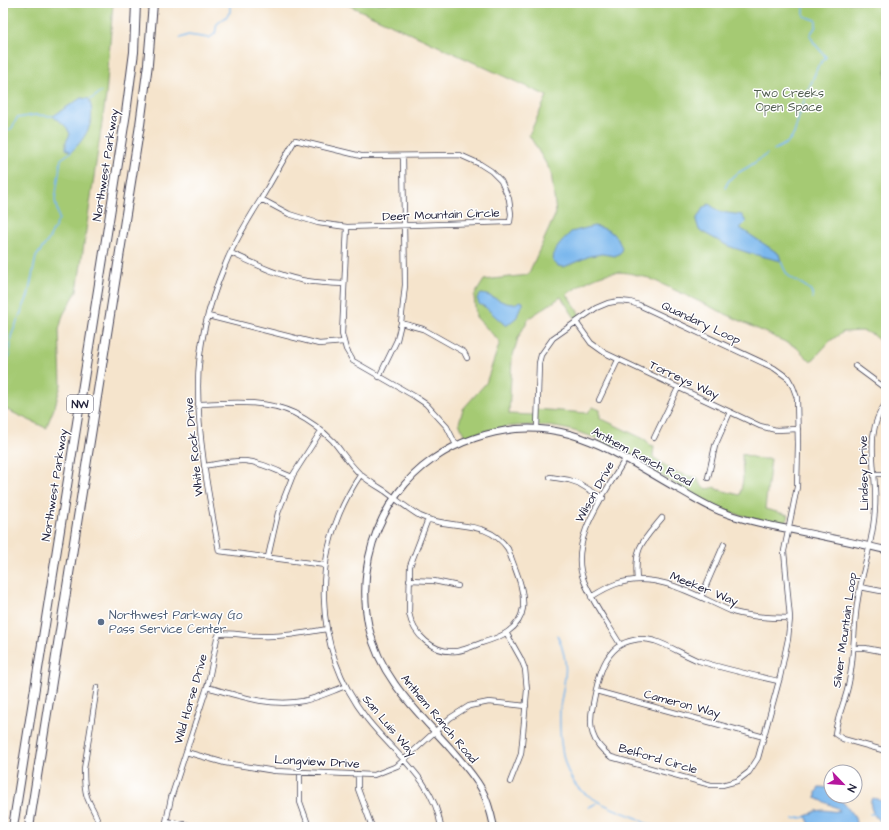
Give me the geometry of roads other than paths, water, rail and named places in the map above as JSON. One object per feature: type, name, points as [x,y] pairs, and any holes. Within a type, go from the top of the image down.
[{"type":"highway","name":"Northwest Parkway","points":[[13,827],[126,113],[134,52],[136,3]]},
{"type":"highway","name":"NW","points":[[29,827],[140,125],[148,64],[153,3]]},
{"type":"street","name":"Deer Mountain Circle","points":[[295,140],[361,156],[403,156],[460,155],[480,164],[501,181],[509,199],[512,214],[510,222],[347,227],[317,222],[290,214],[261,199],[295,140]]},
{"type":"street","points":[[379,377],[397,340],[402,323],[405,285],[403,156]]},
{"type":"street","name":"White Rock Drive","points":[[261,199],[225,265],[208,316],[199,361],[198,385],[200,437],[204,466],[219,551],[325,564]]},
{"type":"street","points":[[347,227],[342,334],[346,349],[353,362],[414,396],[432,410],[447,427],[456,445]]},
{"type":"street","points":[[231,253],[284,275],[321,283],[344,284]]},
{"type":"street","name":"Quandary Loop","points":[[537,429],[538,372],[542,355],[553,338],[596,308],[608,303],[619,301],[630,302],[782,372],[788,378],[797,398],[798,430],[797,487],[788,529]]},
{"type":"street","points":[[208,316],[319,344],[344,342]]},
{"type":"street","name":"Torreys Way","points":[[576,322],[590,342],[598,349],[618,360],[768,429],[798,430]]},
{"type":"street","points":[[402,323],[423,329],[464,352],[467,358]]},
{"type":"street","points":[[599,400],[618,360]]},
{"type":"street","points":[[855,366],[886,389]]},
{"type":"street","points":[[654,438],[678,388]]},
{"type":"street","points":[[198,404],[249,402],[276,407],[294,413],[316,426],[333,441],[361,474],[418,515],[441,522],[484,529],[492,533],[504,543],[508,549],[523,592],[523,609],[521,615],[507,634],[458,651],[448,651],[425,642],[416,631],[410,620],[410,580],[412,560],[428,519]]},
{"type":"street","name":"Lindsey Drive","points":[[869,546],[876,509],[872,433],[877,416],[886,403]]},
{"type":"street","points":[[708,478],[715,446],[730,412]]},
{"type":"street","name":"Anthem Ranch Road","points":[[494,827],[487,800],[480,785],[462,762],[395,686],[379,657],[369,630],[365,583],[369,552],[381,520],[394,498],[429,462],[456,445],[483,435],[520,428],[565,432],[600,444],[714,509],[738,518],[886,550]]},
{"type":"street","points":[[268,557],[278,513],[292,478],[322,431]]},
{"type":"street","name":"Wilson Drive","points":[[620,644],[591,597],[581,573],[579,551],[586,527],[625,459]]},
{"type":"street","points":[[204,466],[246,461],[259,464],[292,478]]},
{"type":"street","name":"San Luis Way","points":[[361,474],[344,502],[336,519],[331,536],[325,564],[323,596],[324,616],[334,659],[346,686],[367,719],[404,760],[430,793],[436,805],[441,827]]},
{"type":"street","points":[[874,474],[886,474]]},
{"type":"street","points":[[550,477],[578,483],[603,498]]},
{"type":"street","points":[[637,580],[636,557],[641,544],[662,518]]},
{"type":"street","name":"Belford Circle","points":[[620,644],[612,651],[604,663],[591,715],[591,732],[604,752],[611,757],[620,760],[711,785],[730,784],[737,781],[749,772],[758,758],[786,648],[790,618],[784,550],[788,529]]},
{"type":"street","points":[[701,597],[724,544]]},
{"type":"street","name":"Silver Mountain Loop","points":[[869,546],[860,587],[849,684],[835,734],[843,739],[886,751]]},
{"type":"street","points":[[410,580],[434,581],[458,586]]},
{"type":"street","name":"Meeker Way","points":[[591,597],[616,584],[637,580],[647,580],[664,583],[701,597],[732,612],[765,617],[790,618]]},
{"type":"street","points":[[860,587],[886,592]]},
{"type":"street","name":"Wild Horse Drive","points":[[165,827],[171,798],[207,687],[219,634],[289,636],[327,629]]},
{"type":"street","points":[[507,634],[517,649],[525,669],[527,690],[521,754],[510,782]]},
{"type":"street","points":[[620,644],[629,640],[638,639],[654,641],[700,661],[778,681]]},
{"type":"street","points":[[854,648],[865,648],[886,652]]},
{"type":"street","points":[[207,687],[252,700],[273,703],[304,701],[346,686]]},
{"type":"street","points":[[97,687],[84,769],[84,782],[87,796],[96,814],[99,827]]},
{"type":"street","name":"Cameron Way","points":[[596,691],[764,737]]},
{"type":"street","name":"Longview Drive","points":[[186,752],[224,763],[252,768],[300,772],[374,775],[393,768],[404,760],[452,716],[469,706],[489,702],[526,706]]},
{"type":"street","points":[[300,772],[300,802],[309,827]]},
{"type":"street","points":[[358,774],[358,789],[372,827]]},
{"type":"street","points":[[166,821],[200,827]]},
{"type":"water","points":[[81,98],[89,99],[92,114],[91,121],[85,135],[71,152],[66,149],[66,142],[70,134],[68,130],[65,125],[53,116]]},
{"type":"water","points":[[709,204],[720,212],[742,215],[746,222],[740,228],[779,254],[781,261],[728,246],[699,230],[696,220],[703,208]]},
{"type":"water","points":[[594,226],[608,230],[614,235],[622,248],[620,253],[615,256],[602,254],[590,256],[564,267],[558,266],[553,261],[554,252],[571,232]]},
{"type":"water","points":[[481,294],[511,304],[520,301],[523,302],[523,305],[520,308],[517,317],[506,326],[485,307],[479,304],[477,298]]},
{"type":"water","points":[[819,787],[823,787],[823,801],[816,798],[816,793]]},
{"type":"water","points":[[872,798],[878,799],[886,804],[886,825],[876,818],[871,806]]},
{"type":"water","points":[[829,804],[844,804],[855,818],[857,827],[811,827],[806,816],[816,811],[823,810],[840,812],[837,808]]},
{"type":"waterway","points":[[180,38],[188,35],[209,38],[215,34],[217,24],[230,12],[230,3]]},
{"type":"waterway","points":[[364,3],[377,3]]},
{"type":"waterway","points":[[774,150],[787,143],[794,134],[801,109],[818,66],[826,57],[814,43],[810,35],[816,26],[816,20],[804,16],[804,3]]},
{"type":"waterway","points":[[90,100],[101,92]]},
{"type":"waterway","points":[[3,134],[12,128],[17,118],[35,115],[53,116]]},
{"type":"waterway","points":[[3,365],[10,356],[11,336],[28,296],[36,257],[49,239],[59,219],[55,200],[61,159],[71,152]]},
{"type":"waterway","points":[[725,188],[729,180],[734,175],[767,154]]},
{"type":"waterway","points":[[781,261],[784,270],[788,275],[808,288],[813,298]]},
{"type":"waterway","points":[[557,635],[565,660],[565,680],[560,710],[561,742],[570,776],[583,792],[596,800],[616,810],[638,818],[644,823],[653,825]]},
{"type":"waterway","points":[[589,807],[597,803]]},
{"type":"waterway","points":[[870,814],[875,814]]},
{"type":"waterway","points":[[793,819],[807,817]]},
{"type":"place","name":"Northwest Parkway Go Pass Service Center","points":[[101,622]]},
{"type":"park label","name":"Two Creeks Open Space","points":[[789,100]]}]
